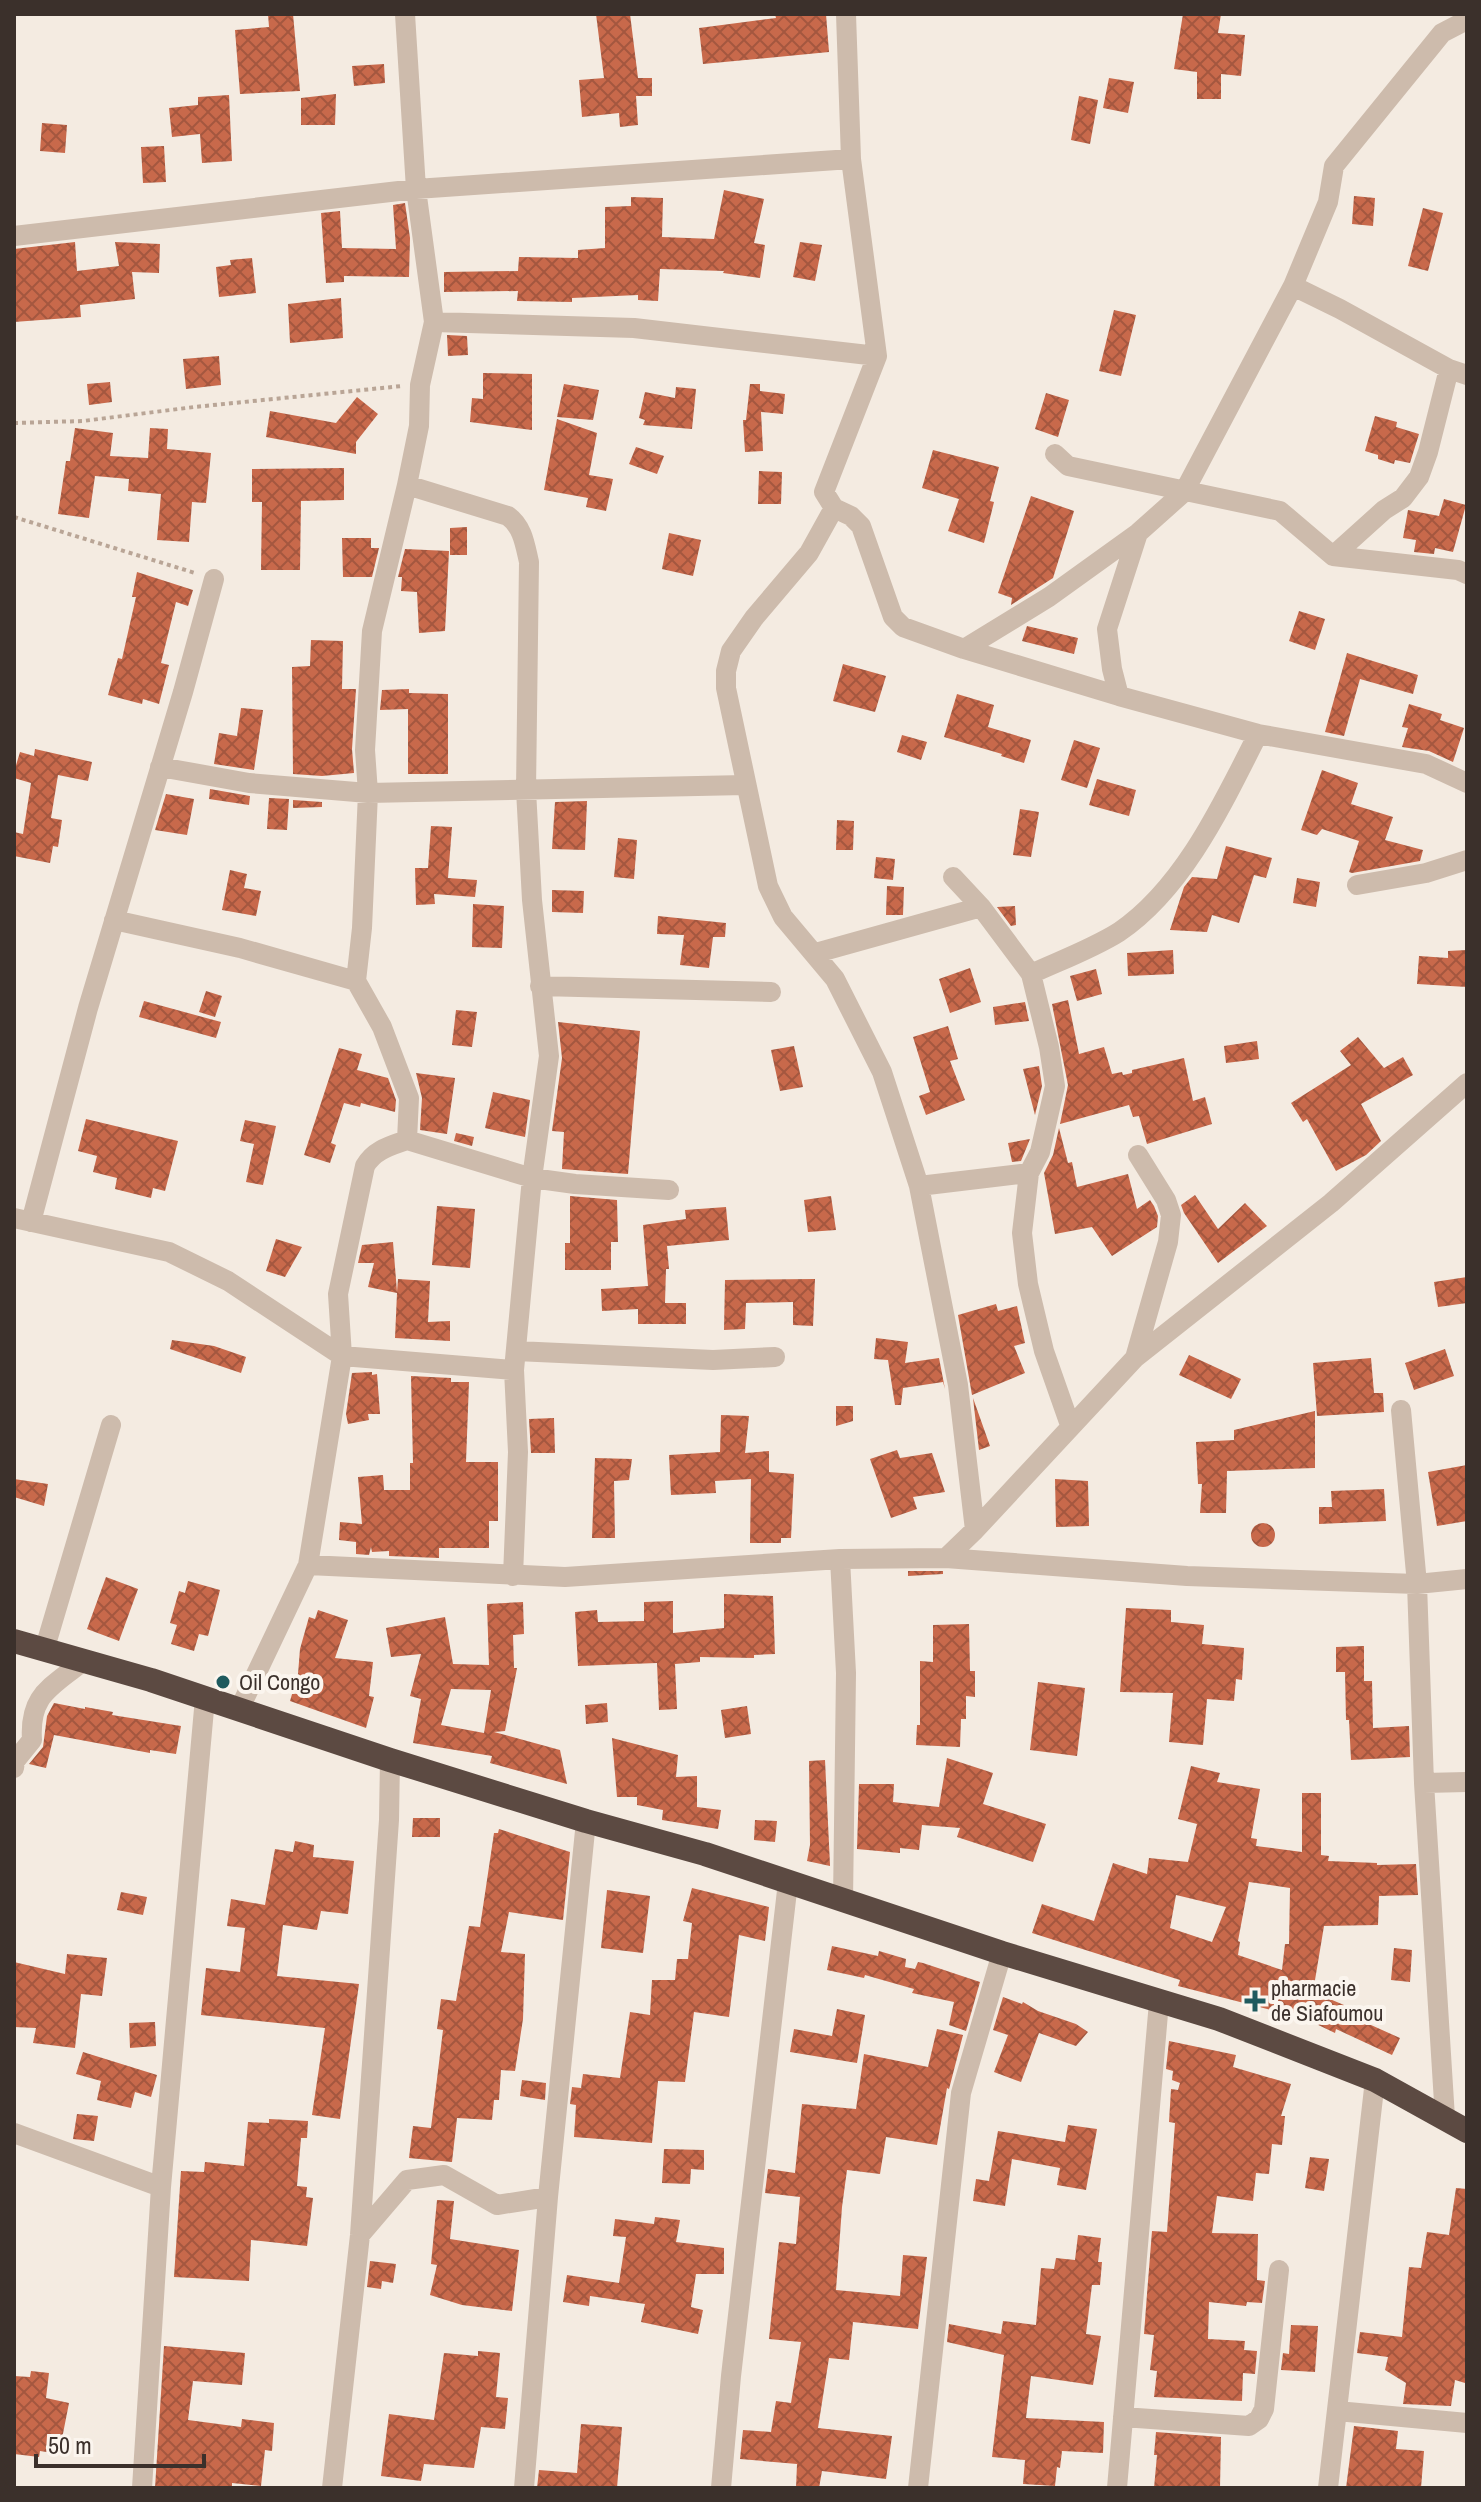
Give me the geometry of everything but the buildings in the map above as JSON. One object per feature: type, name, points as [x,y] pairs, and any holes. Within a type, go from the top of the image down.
[{"type":"highway","points":[[14,1641],[205,1698],[586,1821],[705,1854],[1002,1953],[1219,2019],[1375,2080],[1467,2131]]},
{"type":"street","points":[[405,14],[416,189],[434,322],[420,385],[419,426],[372,631],[365,750],[368,793],[362,928],[356,981],[382,1027],[409,1098],[407,1140]]},
{"type":"street","points":[[846,14],[851,159],[877,356],[824,492],[834,508],[851,516],[861,526],[893,617],[903,627],[964,649],[1119,696],[1258,734],[1408,759],[1467,783]]},
{"type":"street","points":[[964,649],[1049,597],[1138,533],[1184,492],[1293,286],[1328,202],[1334,166],[1442,33],[1467,20]]},
{"type":"street","points":[[14,236],[416,189],[851,159]]},
{"type":"street","points":[[1293,286],[1458,372],[1419,477],[1403,498],[1384,510],[1333,556]]},
{"type":"street","points":[[434,322],[634,328],[877,356]]},
{"type":"street","points":[[1055,454],[1068,466],[1280,511],[1333,556],[1458,570],[1467,574]]},
{"type":"street","points":[[407,485],[508,516],[517,522],[529,562],[526,790],[532,900],[549,1056],[532,1178],[515,1360],[518,1452],[513,1576]]},
{"type":"street","points":[[834,508],[809,553],[754,618],[731,651],[726,688],[768,886],[783,917],[835,979],[882,1072],[919,1186],[958,1385],[975,1530]]},
{"type":"street","points":[[1119,696],[1107,629],[1138,533]]},
{"type":"street","points":[[214,579],[22,1220],[169,1252],[228,1281],[342,1356],[515,1360],[775,1357]]},
{"type":"street","points":[[1031,974],[1116,934],[1163,894],[1219,810],[1258,734]]},
{"type":"street","points":[[160,767],[249,783],[368,793],[745,785]]},
{"type":"street","points":[[1357,885],[1426,873],[1467,860]]},
{"type":"street","points":[[953,877],[981,907],[1031,974],[1049,1047],[1055,1086],[1040,1152],[1029,1173],[1022,1233],[1028,1284],[1044,1351],[1070,1425]]},
{"type":"street","points":[[816,953],[981,907]]},
{"type":"street","points":[[114,920],[240,948],[356,981]]},
{"type":"street","points":[[540,986],[771,992]]},
{"type":"street","points":[[946,1558],[1135,1358],[1331,1203],[1467,1083]]},
{"type":"street","points":[[239,1710],[308,1565],[342,1356],[338,1294],[365,1166],[370,1157],[407,1140],[532,1178],[669,1190]]},
{"type":"street","points":[[1135,1358],[1168,1242],[1171,1215],[1166,1200],[1138,1155]]},
{"type":"street","points":[[919,1186],[1029,1173]]},
{"type":"street","points":[[1401,1410],[1417,1584],[1424,1783],[1445,2118]]},
{"type":"street","points":[[44,1651],[111,1425]]},
{"type":"street","points":[[308,1565],[513,1576],[615,1576],[840,1559],[946,1558],[1187,1576],[1417,1584],[1467,1579]]},
{"type":"street","points":[[840,1559],[846,1673],[843,1901]]},
{"type":"street","points":[[14,1768],[15,1761],[32,1740],[30,1717],[38,1700],[83,1661]]},
{"type":"street","points":[[142,2488],[161,2187],[205,1698]]},
{"type":"street","points":[[332,2488],[360,2235],[389,1820],[390,1760]]},
{"type":"street","points":[[1424,1783],[1467,1782]]},
{"type":"street","points":[[524,2488],[548,2197],[586,1821]]},
{"type":"street","points":[[721,2488],[788,1882]]},
{"type":"street","points":[[918,2488],[961,2093],[1002,1953]]},
{"type":"street","points":[[1117,2488],[1159,2002]]},
{"type":"street","points":[[1328,2488],[1375,2080]]},
{"type":"street","points":[[14,2133],[161,2187]]},
{"type":"street","points":[[360,2235],[407,2180],[444,2175],[497,2205],[548,2197]]},
{"type":"street","points":[[1123,2417],[1249,2426],[1259,2419],[1264,2409],[1279,2270]]},
{"type":"street","points":[[1337,2411],[1467,2423]]},
{"type":"path","points":[[14,423],[83,421],[420,385]]},
{"type":"path","points":[[14,517],[214,579]]},
{"type":"place","name":"Oil Congo","points":[[223,1682]]},
{"type":"place","name":"pharmacie de Siafoumou","points":[[1255,2001]]}]
